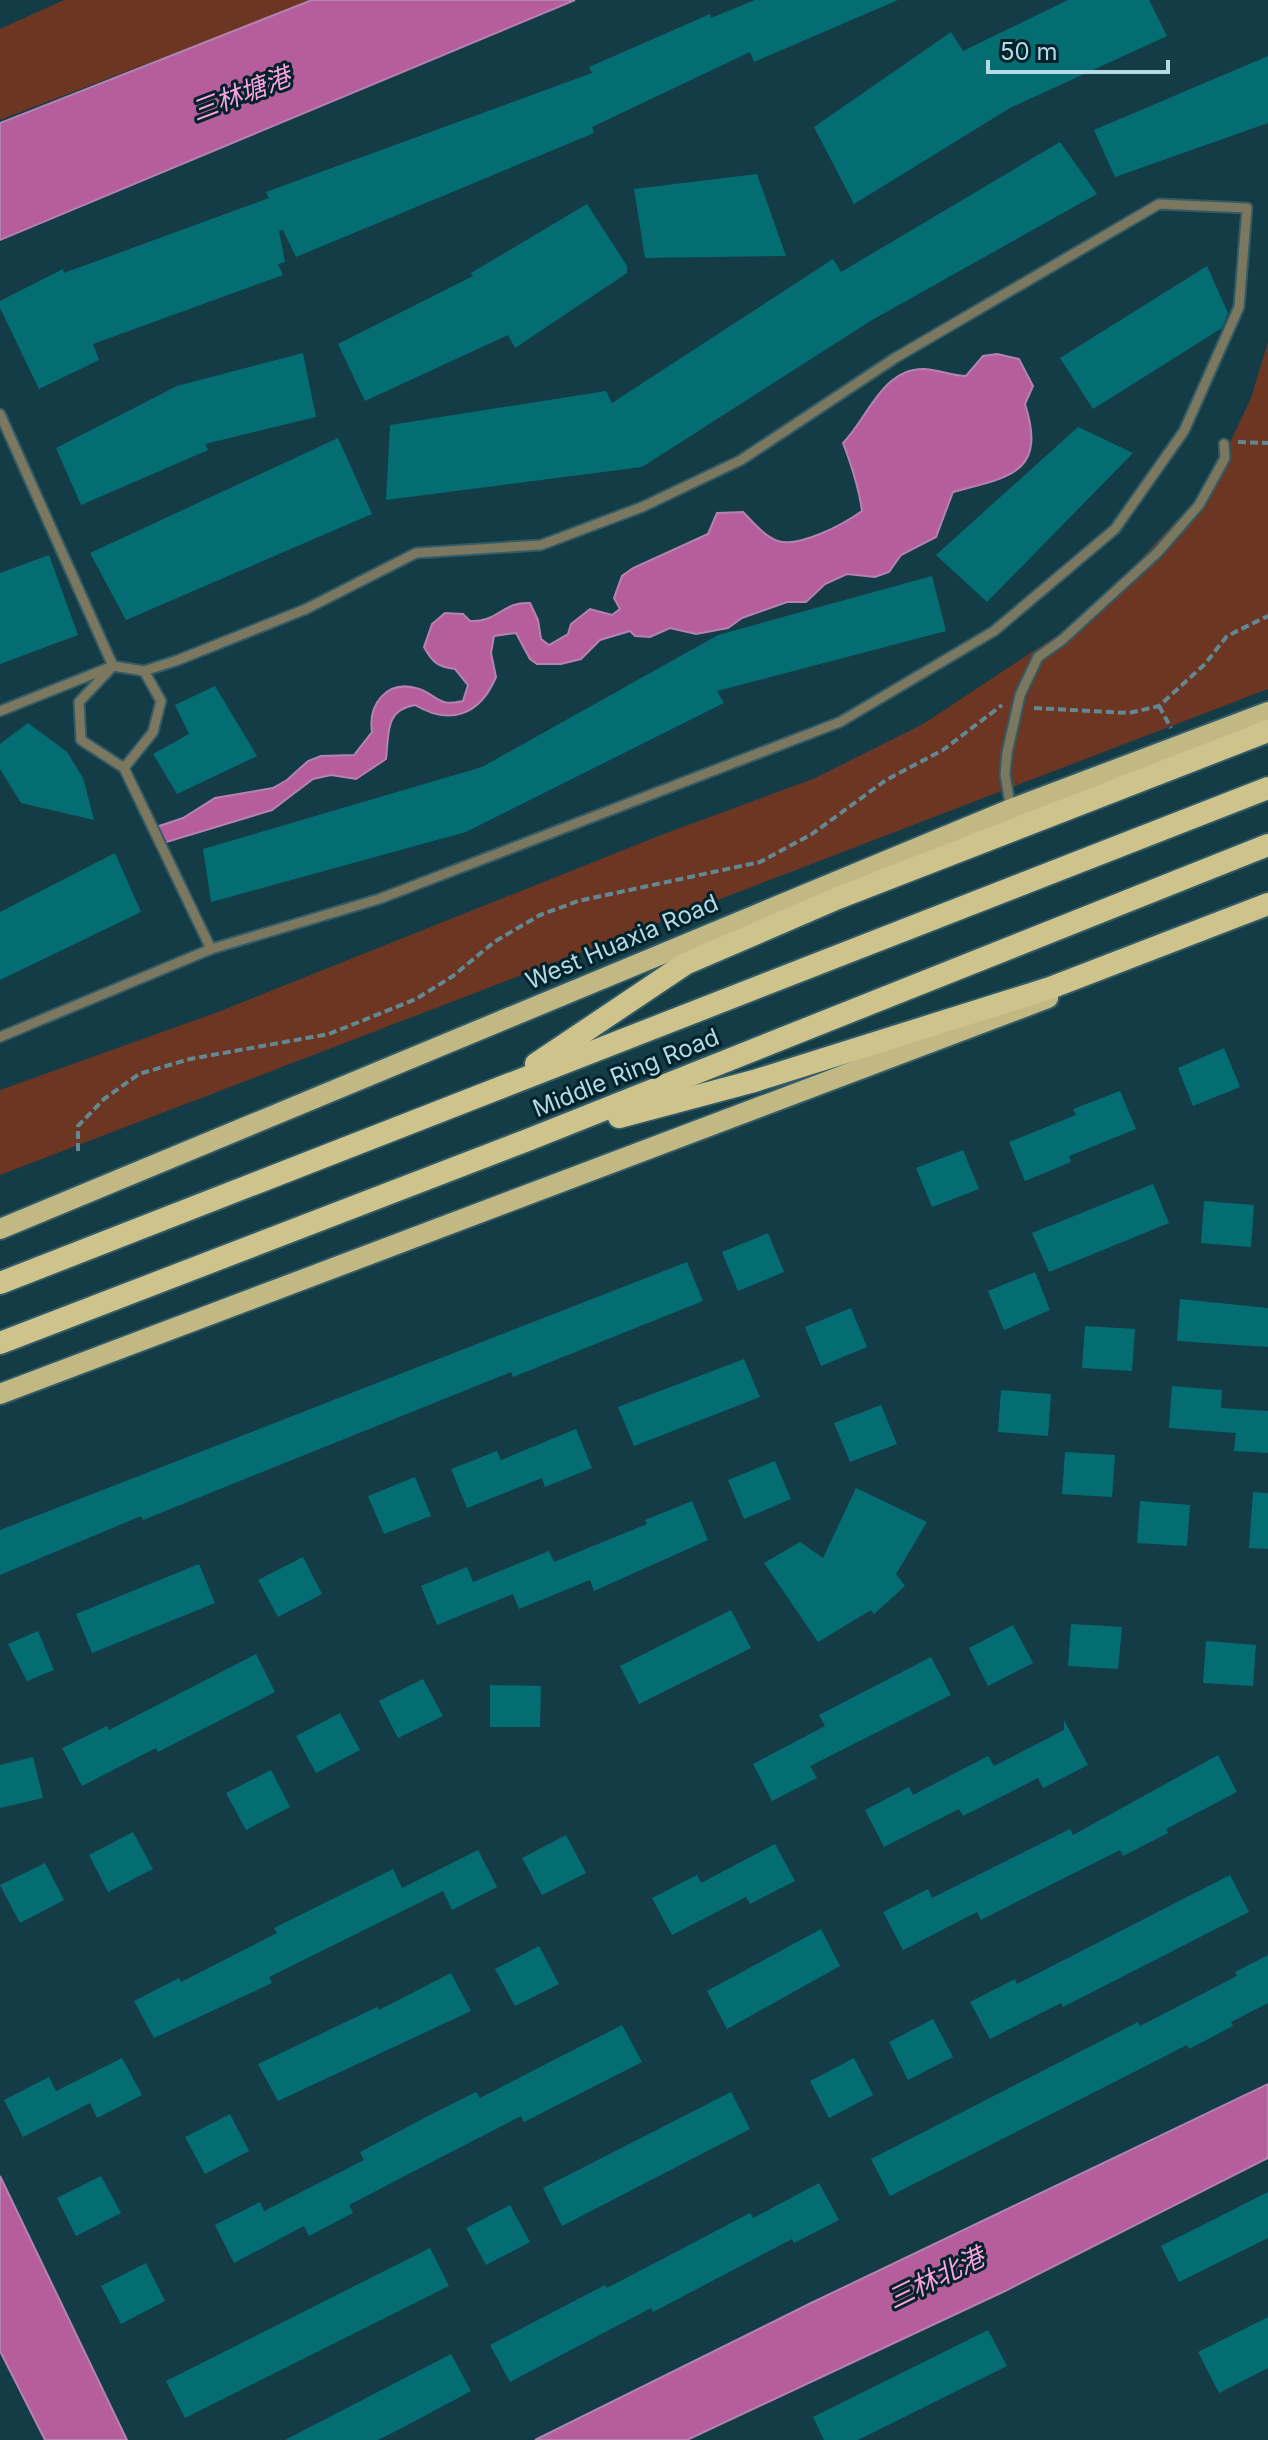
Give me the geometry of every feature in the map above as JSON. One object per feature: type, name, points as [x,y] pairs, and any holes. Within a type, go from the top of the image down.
[{"type":"highway","points":[[502,1087],[685,964],[838,898],[1268,731]]},
{"type":"highway","name":"Middle Ring Road","points":[[0,1283],[1268,788]]},
{"type":"highway","name":"Middle Ring Road","points":[[0,1343],[525,1141],[1268,845]]},
{"type":"highway","points":[[525,1141],[754,1081],[1050,988],[1268,904]]},
{"type":"main road","name":"West Huaxia Road","points":[[0,1229],[1011,809],[1268,712]]},
{"type":"main road","points":[[0,1394],[989,1021],[1268,912]]},
{"type":"lane","points":[[0,711],[113,666],[144,671],[306,609],[416,553],[541,545],[642,507],[741,460],[895,358],[1159,204],[1247,208],[1239,307],[1184,431],[1115,529],[994,631],[840,722],[379,899],[211,949],[0,1037]]},
{"type":"lane","points":[[0,414],[113,666]]},
{"type":"lane","points":[[1011,809],[1005,775],[1018,706],[1038,657],[1062,640],[1157,553],[1199,505],[1225,458],[1224,444]]},
{"type":"lane","points":[[113,666],[79,702],[81,740],[124,768],[211,949]]},
{"type":"lane","points":[[124,768],[153,732],[161,701],[144,671]]},
{"type":"path","points":[[1224,444],[1252,439],[1268,443]]},
{"type":"path","points":[[78,1151],[78,1126],[104,1099],[139,1074],[190,1059],[329,1034],[416,999],[453,976],[494,942],[540,915],[578,901],[760,862],[812,834],[886,780],[943,750],[1003,704],[1129,713],[1159,706],[1205,664],[1227,636],[1268,616]]},
{"type":"shaded area","points":[[64,0],[313,0],[0,120],[0,29]]},
{"type":"shaded area","points":[[1268,342],[1268,689],[0,1175],[0,1090],[218,1012],[661,835],[813,779],[923,724],[1091,613],[1211,483],[1251,398]]},
{"type":"water","name":"三林塘港","points":[[312,0],[575,0],[0,240],[0,123]]},
{"type":"water","points":[[997,354],[1019,359],[1033,386],[1025,404],[1031,427],[1027,458],[1007,476],[953,492],[936,537],[901,555],[889,572],[875,577],[847,574],[825,584],[806,602],[787,602],[742,618],[728,628],[696,634],[670,628],[650,637],[635,636],[630,631],[600,640],[581,659],[561,664],[537,664],[530,659],[516,633],[494,636],[491,653],[496,677],[482,700],[473,708],[463,713],[440,715],[415,705],[405,708],[393,717],[390,724],[386,759],[356,779],[331,775],[313,779],[272,810],[160,844],[159,826],[183,818],[215,798],[273,788],[308,761],[321,756],[354,755],[372,732],[376,704],[388,691],[405,686],[420,689],[446,703],[463,701],[468,685],[455,669],[436,663],[424,647],[432,624],[445,613],[463,614],[470,621],[479,621],[513,605],[530,603],[538,620],[541,639],[549,645],[568,634],[571,624],[590,609],[612,615],[620,609],[614,598],[622,576],[708,534],[717,513],[743,512],[768,536],[787,542],[821,534],[844,522],[862,511],[843,443],[886,386],[909,371],[923,369],[966,376],[983,356]]},
{"type":"water","name":"三林北港","points":[[1268,2084],[1268,2158],[1005,2291],[687,2440],[535,2440],[809,2304]]},
{"type":"water","points":[[0,2176],[127,2440],[45,2440],[0,2351]]},
{"type":"building","points":[[755,0],[898,0],[754,62],[750,52],[592,127],[594,133],[296,257],[283,230],[279,231],[285,262],[278,264],[283,275],[93,344],[99,360],[39,389],[0,308],[0,301],[63,269],[64,273],[269,198],[266,192],[592,73],[589,67],[710,14],[711,18]]},
{"type":"building","points":[[1068,0],[1149,0],[1167,36],[1010,108],[854,204],[814,127],[951,32],[963,51]]},
{"type":"building","points":[[1268,56],[1268,123],[1115,177],[1094,130]]},
{"type":"building","points":[[1060,142],[1097,194],[872,320],[642,467],[386,500],[390,425],[606,391],[612,403],[833,259],[841,272]]},
{"type":"building","points":[[757,174],[786,256],[645,258],[634,189]]},
{"type":"building","points":[[587,204],[627,266],[627,273],[515,348],[508,335],[365,401],[338,344],[473,276],[471,273]]},
{"type":"building","points":[[1207,266],[1228,313],[1222,328],[1093,409],[1060,358]]},
{"type":"building","points":[[303,353],[316,417],[205,444],[208,450],[81,505],[56,448],[177,386]]},
{"type":"building","points":[[1078,427],[1133,453],[987,602],[936,555]]},
{"type":"building","points":[[338,438],[372,514],[126,620],[90,553]]},
{"type":"building","points":[[49,555],[78,635],[0,664],[0,573]]},
{"type":"building","points":[[932,576],[946,631],[717,691],[724,703],[466,832],[211,902],[203,849],[482,767],[718,635]]},
{"type":"building","points":[[215,686],[257,756],[177,794],[153,754],[189,734],[175,705]]},
{"type":"building","points":[[28,723],[67,752],[83,778],[94,820],[21,803],[0,769],[0,744]]},
{"type":"building","points":[[115,853],[141,912],[0,980],[0,912]]},
{"type":"building","points":[[1224,1048],[1240,1087],[1193,1106],[1178,1068]]},
{"type":"building","points":[[1120,1091],[1136,1129],[1069,1156],[1071,1162],[1025,1181],[1009,1142],[1076,1115],[1073,1109]]},
{"type":"building","points":[[963,1150],[979,1189],[932,1207],[916,1168]]},
{"type":"building","points":[[1153,1184],[1169,1223],[1049,1272],[1032,1233]]},
{"type":"building","points":[[1204,1201],[1254,1205],[1251,1247],[1201,1243]]},
{"type":"building","points":[[768,1233],[784,1272],[738,1291],[722,1252]]},
{"type":"building","points":[[687,1262],[703,1301],[513,1377],[511,1372],[143,1520],[141,1516],[0,1575],[0,1530]]},
{"type":"building","points":[[1035,1272],[1050,1310],[1004,1330],[988,1291]]},
{"type":"building","points":[[1180,1299],[1268,1308],[1268,1347],[1177,1341]]},
{"type":"building","points":[[851,1308],[867,1347],[821,1366],[805,1327]]},
{"type":"building","points":[[1085,1326],[1135,1329],[1132,1371],[1082,1368]]},
{"type":"building","points":[[744,1359],[760,1397],[634,1446],[618,1407]]},
{"type":"building","points":[[1172,1386],[1222,1390],[1221,1408],[1268,1411],[1268,1453],[1234,1451],[1236,1433],[1169,1428]]},
{"type":"building","points":[[1001,1390],[1051,1394],[1048,1436],[998,1432]]},
{"type":"building","points":[[881,1405],[897,1444],[850,1462],[834,1423]]},
{"type":"building","points":[[576,1429],[592,1468],[545,1487],[542,1478],[467,1508],[451,1469],[497,1451],[501,1460]]},
{"type":"building","points":[[1065,1452],[1115,1455],[1112,1497],[1062,1494]]},
{"type":"building","points":[[775,1461],[791,1499],[744,1519],[728,1480]]},
{"type":"building","points":[[415,1477],[431,1516],[384,1534],[368,1496]]},
{"type":"building","points":[[856,1488],[927,1522],[896,1574],[905,1586],[874,1614],[871,1610],[818,1642],[764,1563],[800,1542],[823,1558]]},
{"type":"building","points":[[1253,1492],[1268,1493],[1268,1549],[1249,1548]]},
{"type":"building","points":[[692,1501],[708,1540],[594,1591],[590,1580],[519,1609],[513,1594],[437,1625],[421,1586],[467,1567],[473,1582],[549,1551],[554,1562],[647,1524],[645,1520]]},
{"type":"building","points":[[1140,1501],[1190,1505],[1187,1546],[1137,1543]]},
{"type":"building","points":[[303,1557],[322,1594],[278,1617],[258,1580]]},
{"type":"building","points":[[199,1564],[215,1603],[92,1653],[76,1614]]},
{"type":"building","points":[[731,1610],[751,1648],[639,1704],[620,1666]]},
{"type":"building","points":[[1071,1624],[1122,1627],[1118,1669],[1068,1666]]},
{"type":"building","points":[[1013,1625],[1033,1663],[988,1686],[969,1648]]},
{"type":"building","points":[[38,1631],[54,1670],[27,1681],[8,1644]]},
{"type":"building","points":[[1206,1641],[1256,1645],[1253,1686],[1203,1683]]},
{"type":"building","points":[[256,1654],[275,1692],[158,1752],[156,1748],[82,1786],[62,1748],[107,1726],[109,1730]]},
{"type":"building","points":[[931,1657],[951,1695],[810,1766],[817,1778],[772,1801],[753,1764],[825,1726],[819,1715]]},
{"type":"building","points":[[423,1679],[443,1716],[398,1738],[379,1701]]},
{"type":"building","points":[[490,1685],[541,1686],[540,1727],[490,1727]]},
{"type":"building","points":[[340,1713],[360,1750],[316,1773],[296,1736]]},
{"type":"building","points":[[1064,1720],[1088,1765],[1043,1788],[1038,1778],[963,1816],[959,1809],[884,1847],[865,1810],[909,1787],[913,1795],[988,1756],[994,1766],[1064,1730]]},
{"type":"building","points":[[1218,1755],[1237,1792],[1166,1829],[1168,1833],[1123,1856],[1120,1850],[981,1920],[977,1912],[903,1950],[883,1912],[928,1889],[932,1898],[1070,1829],[1073,1835]]},
{"type":"building","points":[[33,1757],[43,1798],[0,1808],[0,1765]]},
{"type":"building","points":[[271,1770],[290,1807],[246,1830],[226,1793]]},
{"type":"building","points":[[133,1832],[153,1869],[108,1892],[89,1855]]},
{"type":"building","points":[[566,1835],[586,1873],[542,1895],[522,1858]]},
{"type":"building","points":[[775,1844],[795,1881],[750,1904],[746,1897],[672,1935],[652,1898],[697,1875],[701,1883]]},
{"type":"building","points":[[478,1850],[497,1887],[452,1910],[443,1891],[269,1977],[272,1983],[154,2038],[134,2001],[179,1978],[181,1982],[277,1933],[274,1928],[393,1869],[402,1888]]},
{"type":"building","points":[[45,1863],[64,1900],[20,1923],[0,1885]]},
{"type":"building","points":[[1230,1875],[1249,1912],[1063,2007],[1061,2003],[990,2039],[970,2002],[1015,1979],[1017,1984]]},
{"type":"building","points":[[821,1929],[840,1966],[727,2029],[707,1991]]},
{"type":"building","points":[[539,1946],[559,1984],[515,2006],[495,1969]]},
{"type":"building","points":[[1268,1955],[1268,2003],[1231,2022],[1233,2026],[1189,2049],[1187,2045],[890,2196],[871,2159],[1138,2022],[1140,2026],[1237,1976],[1235,1972]]},
{"type":"building","points":[[451,1973],[471,2011],[278,2101],[258,2064],[377,2007],[379,2010]]},
{"type":"building","points":[[933,2019],[953,2057],[908,2080],[889,2042]]},
{"type":"building","points":[[622,2025],[642,2062],[524,2122],[521,2116],[349,2205],[353,2213],[309,2236],[304,2226],[234,2263],[215,2225],[260,2202],[264,2211],[364,2160],[360,2152],[432,2114],[476,2092],[480,2098]]},
{"type":"building","points":[[122,2058],[142,2095],[97,2118],[90,2103],[23,2137],[4,2100],[49,2077],[56,2091]]},
{"type":"building","points":[[854,2058],[873,2095],[829,2118],[810,2081]]},
{"type":"building","points":[[731,2092],[750,2129],[562,2226],[543,2188]]},
{"type":"building","points":[[230,2114],[249,2151],[205,2174],[185,2137]]},
{"type":"building","points":[[101,2176],[121,2213],[76,2236],[57,2198]]},
{"type":"building","points":[[819,2183],[839,2220],[794,2243],[792,2239],[653,2312],[651,2308],[510,2382],[490,2345],[750,2213],[753,2218]]},
{"type":"building","points":[[1268,2192],[1268,2238],[1179,2282],[1161,2246]]},
{"type":"building","points":[[510,2205],[530,2242],[486,2265],[466,2228]]},
{"type":"building","points":[[430,2248],[449,2286],[185,2418],[166,2381]]},
{"type":"building","points":[[146,2263],[165,2301],[121,2324],[101,2286]]},
{"type":"building","points":[[1268,2317],[1268,2368],[1219,2393],[1198,2352]]},
{"type":"building","points":[[988,2330],[1007,2366],[858,2440],[824,2440],[813,2417]]},
{"type":"building","points":[[451,2354],[471,2391],[400,2429],[378,2440],[285,2440]]}]
